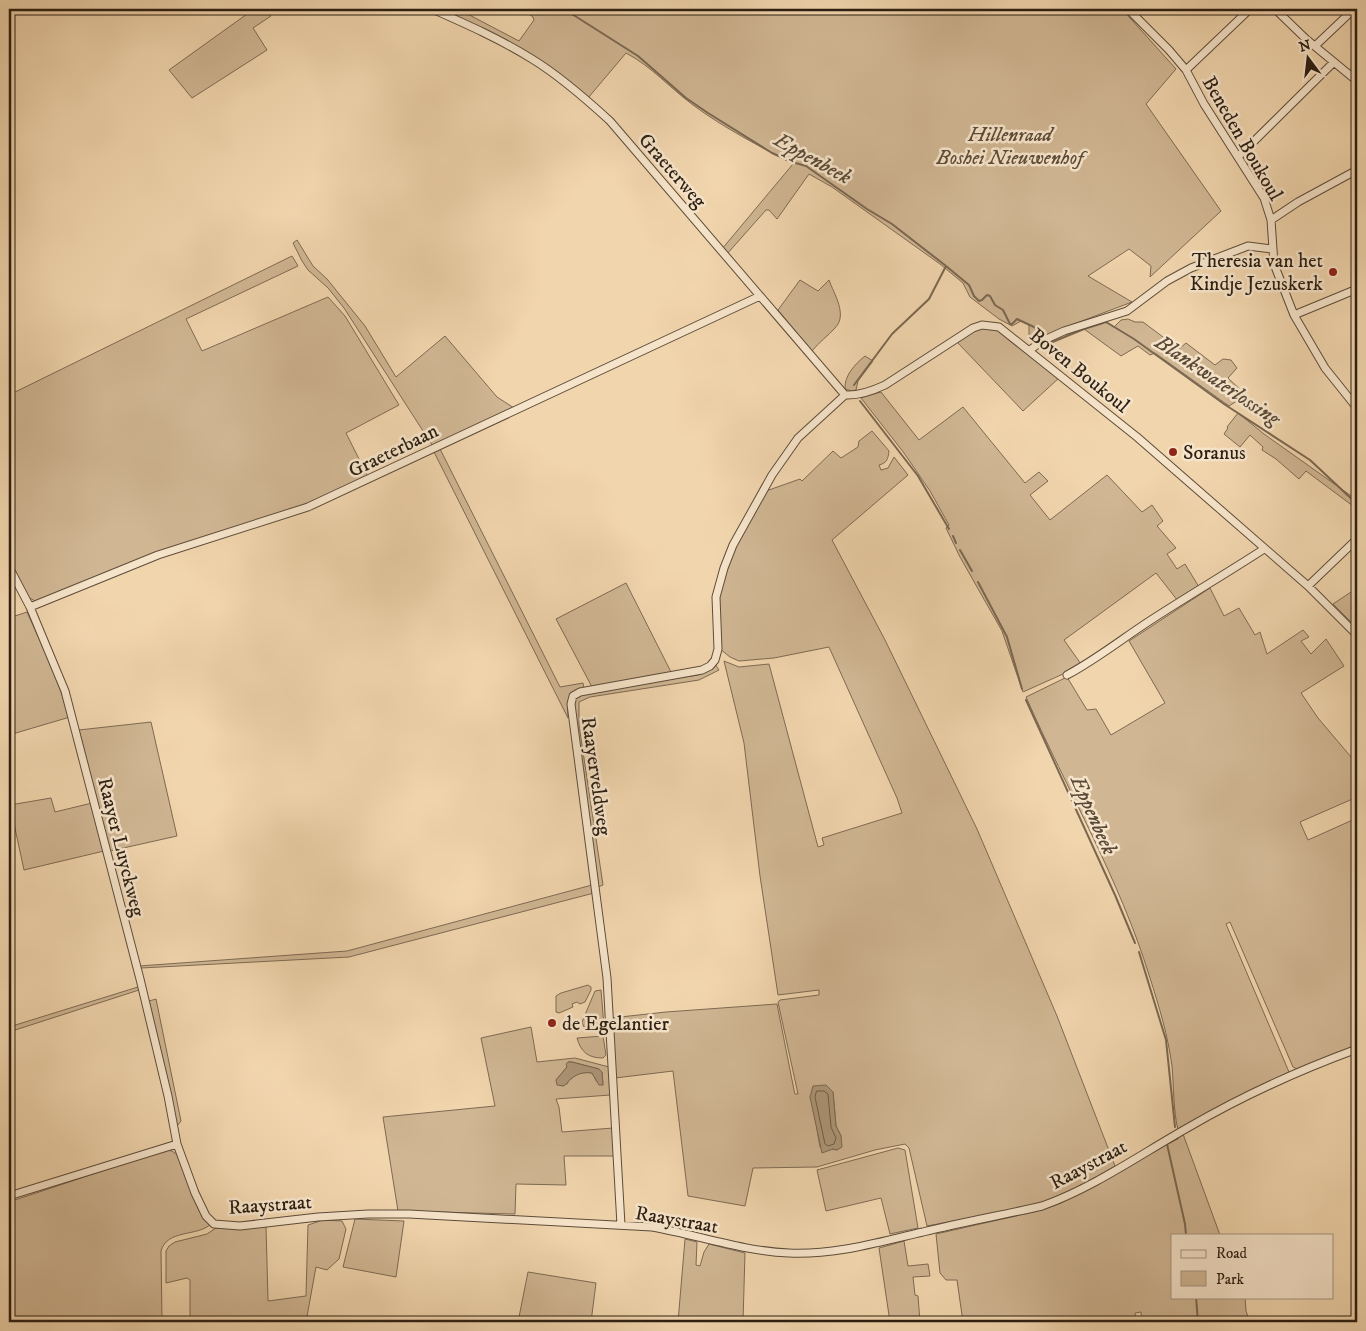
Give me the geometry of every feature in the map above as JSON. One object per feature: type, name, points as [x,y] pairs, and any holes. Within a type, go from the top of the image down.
[{"type":"street","name":"Graeterweg","points":[[432,9],[488,34],[534,60],[587,99],[610,121],[760,296],[848,395]]},
{"type":"street","name":"Beneden Boukoul","points":[[1128,9],[1186,70],[1264,198],[1271,220],[1274,264],[1294,315],[1325,368],[1357,408]]},
{"type":"street","points":[[1186,70],[1250,9]]},
{"type":"street","points":[[1275,9],[1357,81]]},
{"type":"street","points":[[1315,46],[1354,9]]},
{"type":"street","points":[[1238,158],[1334,62]]},
{"type":"street","points":[[1271,220],[1298,202],[1357,170]]},
{"type":"street","points":[[1030,350],[1042,341],[1064,331],[1127,310],[1167,281],[1191,268],[1248,246],[1272,249]]},
{"type":"street","points":[[1294,315],[1357,289]]},
{"type":"street","name":"Graeterbaan","points":[[30,607],[158,555],[318,503],[760,296]]},
{"type":"street","name":"Boven Boukoul","points":[[848,395],[871,391],[885,385],[973,328],[982,325],[999,327],[1030,350],[1137,438],[1308,586],[1357,635]]},
{"type":"street","name":"Raayerveldweg","points":[[620,1225],[607,978],[571,704],[573,696],[580,692],[702,670],[710,666],[715,660],[718,649],[716,597],[733,545],[772,475],[798,438],[848,395]]},
{"type":"street","points":[[1308,586],[1357,539]]},
{"type":"street","points":[[1067,675],[1092,662],[1123,638],[1164,611],[1264,549]]},
{"type":"street","name":"Raayer Luyckweg","points":[[9,567],[30,607],[66,691],[142,989],[168,1096],[177,1144]]},
{"type":"street","name":"Raaystraat","points":[[177,1144],[195,1193],[206,1216],[214,1224],[240,1226],[318,1217],[384,1214],[652,1227],[760,1250],[832,1252],[1042,1206],[1066,1197],[1189,1126],[1268,1084],[1357,1049]]},
{"type":"street","points":[[9,1196],[177,1144]]},
{"type":"green space","points":[[254,9],[264,9],[271,16],[253,28],[267,50],[192,98],[169,70]]},
{"type":"green space","name":"Hillenraad Boshei Nieuwenhof","points":[[443,9],[458,9],[519,41],[534,20],[533,17],[522,9],[1122,9],[1176,69],[1146,104],[1221,211],[1150,277],[1151,266],[1129,249],[1088,276],[1132,302],[1058,330],[1037,342],[1029,340],[1029,325],[1021,321],[1012,326],[999,319],[970,297],[963,283],[940,264],[832,187],[809,174],[777,219],[769,210],[766,210],[727,254],[722,249],[793,164],[717,121],[685,98],[644,64],[626,53],[588,98],[524,51]]},
{"type":"green space","points":[[297,240],[313,266],[327,279],[365,326],[396,377],[445,336],[497,397],[514,408],[432,445],[344,308],[328,288],[308,270],[302,261],[293,243]]},
{"type":"green space","points":[[292,256],[298,266],[186,319],[202,351],[328,297],[345,316],[399,405],[346,433],[368,477],[303,505],[141,559],[35,601],[28,597],[9,559],[9,395]]},
{"type":"green space","points":[[800,280],[818,291],[829,280],[839,304],[839,323],[812,351],[778,310]]},
{"type":"green space","points":[[1128,319],[1135,322],[1143,322],[1179,349],[1186,343],[1215,365],[1223,359],[1231,360],[1237,368],[1228,378],[1246,395],[1229,406],[1155,353],[1150,355],[1138,346],[1121,356],[1084,329],[1105,321],[1114,327],[1121,320]]},
{"type":"green space","points":[[981,328],[997,329],[1059,378],[1023,411],[956,341]]},
{"type":"green space","points":[[865,356],[873,361],[858,381],[856,390],[845,389],[846,379]]},
{"type":"green space","points":[[881,392],[919,440],[963,407],[1025,483],[1039,472],[1048,481],[1030,495],[1050,520],[1107,475],[1142,512],[1152,505],[1163,521],[1157,526],[1176,548],[1167,554],[1177,569],[1185,564],[1199,587],[1178,601],[1156,573],[1064,640],[1081,664],[1023,692],[1002,631],[960,557],[946,528],[949,525],[930,491],[904,453],[861,398]]},
{"type":"green space","points":[[1238,413],[1264,434],[1357,500],[1357,509],[1306,471],[1299,479],[1276,459],[1262,450],[1263,447],[1250,435],[1240,447],[1224,434]]},
{"type":"green space","points":[[872,431],[889,451],[887,460],[879,465],[881,470],[888,468],[894,457],[908,475],[832,540],[885,640],[977,829],[1057,1016],[1115,1166],[1073,1190],[1047,1201],[1003,1213],[927,1226],[909,1148],[905,1144],[875,1150],[817,1167],[753,1168],[745,1206],[688,1196],[673,1071],[615,1078],[611,1018],[777,1004],[794,1090],[795,1094],[798,1094],[778,1002],[780,1000],[819,995],[819,990],[778,995],[760,876],[744,743],[724,661],[739,667],[769,664],[818,847],[824,845],[822,838],[902,813],[829,647],[774,658],[739,661],[720,649],[717,599],[733,550],[766,491],[800,479],[802,481],[833,451],[841,458],[858,447],[859,441]],"holes":[[[833,1092],[836,1126],[841,1136],[837,1150],[820,1147],[810,1097]]]},
{"type":"green space","points":[[440,449],[560,687],[583,683],[584,689],[569,699],[568,718],[434,452]]},
{"type":"green space","points":[[626,583],[672,674],[592,687],[556,619]]},
{"type":"green space","points":[[1210,588],[1224,616],[1239,608],[1255,635],[1260,632],[1267,654],[1303,630],[1309,637],[1301,641],[1311,654],[1326,639],[1344,666],[1301,693],[1318,718],[1357,764],[1357,797],[1300,822],[1308,840],[1357,818],[1357,1047],[1297,1069],[1293,1067],[1230,922],[1226,924],[1289,1072],[1178,1130],[1168,1044],[1157,999],[1138,942],[1092,836],[1026,697],[1067,677],[1087,710],[1096,709],[1111,735],[1165,703],[1129,641]]},
{"type":"green space","points":[[1357,588],[1357,628],[1333,604]]},
{"type":"green space","points":[[27,612],[52,667],[70,717],[9,735],[9,618]]},
{"type":"green space","points":[[715,664],[719,670],[699,680],[590,697],[579,702],[579,725],[603,885],[598,887],[574,726],[574,700],[589,692],[698,675],[709,670]]},
{"type":"green space","points":[[151,722],[177,836],[110,851],[79,730]]},
{"type":"green space","points":[[51,798],[55,812],[92,803],[104,851],[24,870],[10,805]]},
{"type":"green space","points":[[592,885],[594,893],[349,957],[141,968],[139,966],[347,951]]},
{"type":"green space","points":[[588,985],[591,987],[591,990],[585,1002],[580,1004],[577,1002],[572,1004],[573,1007],[559,1013],[556,1012],[556,996]]},
{"type":"green space","points":[[138,987],[139,990],[9,1032],[9,1027]]},
{"type":"green space","points":[[601,990],[604,1026],[588,1029],[584,1027],[582,1022],[595,991]]},
{"type":"green space","points":[[156,999],[181,1121],[177,1126],[149,1001]]},
{"type":"green space","points":[[531,1027],[537,1062],[575,1058],[609,1067],[610,1095],[556,1099],[559,1107],[562,1132],[613,1128],[614,1156],[564,1156],[566,1185],[516,1184],[515,1214],[398,1211],[383,1117],[495,1106],[481,1038]],"holes":[[[568,1062],[599,1069],[602,1072],[603,1085],[597,1082],[592,1073],[584,1073],[577,1074],[567,1084],[561,1086],[556,1080],[567,1067]]]},
{"type":"green space","points":[[603,1036],[606,1055],[603,1058],[593,1057],[586,1053],[577,1038]]},
{"type":"green space","points":[[1183,1134],[1220,1234],[1171,1234],[1171,1298],[1245,1298],[1246,1311],[1250,1322],[1142,1322],[1141,1312],[1135,1313],[1136,1322],[963,1322],[957,1280],[946,1280],[940,1273],[936,1234],[1042,1210],[1061,1203]]},
{"type":"green space","points":[[898,1148],[905,1150],[918,1228],[890,1234],[881,1198],[826,1211],[817,1170]]},
{"type":"green space","points":[[165,1150],[172,1151],[179,1156],[211,1224],[198,1231],[176,1236],[164,1244],[161,1251],[162,1322],[9,1322],[9,1202]]},
{"type":"green space","points":[[355,1219],[404,1221],[396,1277],[343,1267]]},
{"type":"green space","points":[[323,1220],[342,1221],[346,1229],[339,1259],[327,1270],[316,1267],[306,1322],[190,1322],[190,1280],[187,1278],[166,1283],[166,1251],[175,1242],[207,1234],[216,1228],[266,1226],[268,1301],[306,1296],[308,1225]]},
{"type":"green space","points":[[685,1239],[697,1242],[696,1265],[700,1266],[704,1252],[709,1244],[745,1253],[743,1322],[678,1322]]},
{"type":"green space","points":[[904,1241],[908,1266],[928,1264],[930,1276],[913,1277],[915,1295],[918,1296],[920,1322],[890,1322],[879,1248]]},
{"type":"green space","points":[[528,1272],[596,1283],[591,1322],[521,1319],[518,1322]]},
{"type":"water","points":[[568,1062],[599,1069],[602,1072],[603,1085],[599,1085],[592,1073],[583,1073],[576,1075],[564,1086],[557,1085],[556,1080],[567,1067],[566,1064]]},
{"type":"water","points":[[826,1085],[833,1092],[836,1126],[841,1136],[842,1147],[822,1153],[810,1097],[813,1086]]},
{"type":"waterway","name":"Eppenbeek","points":[[564,9],[638,56],[686,98],[708,113],[772,153],[806,166],[867,209],[892,224],[946,266],[929,299],[892,334],[854,385]]},
{"type":"waterway","name":"Blankwaterlossing","points":[[946,266],[969,285],[974,296],[979,301],[987,295],[990,296],[995,305],[1003,310],[1010,324],[1017,319],[1034,327],[1045,336]]},
{"type":"waterway","name":"Blankwaterlossing","points":[[1050,343],[1106,322],[1134,339],[1224,404],[1310,460],[1357,504]]},
{"type":"waterway","name":"Eppenbeek","points":[[860,401],[918,476],[949,529]]},
{"type":"waterway","name":"Eppenbeek","points":[[953,536],[956,543]]},
{"type":"waterway","name":"Eppenbeek","points":[[960,550],[972,571]]},
{"type":"waterway","name":"Eppenbeek","points":[[978,582],[1007,637],[1022,689]]},
{"type":"waterway","name":"Eppenbeek","points":[[1026,700],[1135,943]]},
{"type":"waterway","name":"Eppenbeek","points":[[1139,952],[1166,1040],[1175,1127]]},
{"type":"waterway","name":"Eppenbeek","points":[[1178,1138],[1167,1144],[1186,1234]]},
{"type":"waterway","name":"Eppenbeek","points":[[1196,1298],[1198,1322]]},
{"type":"place","name":"Theresia van het Kindje Jezuskerk","points":[[1333,272]]},
{"type":"place","name":"Soranus","points":[[1173,452]]},
{"type":"place","name":"de Egelantier","points":[[552,1023]]}]
